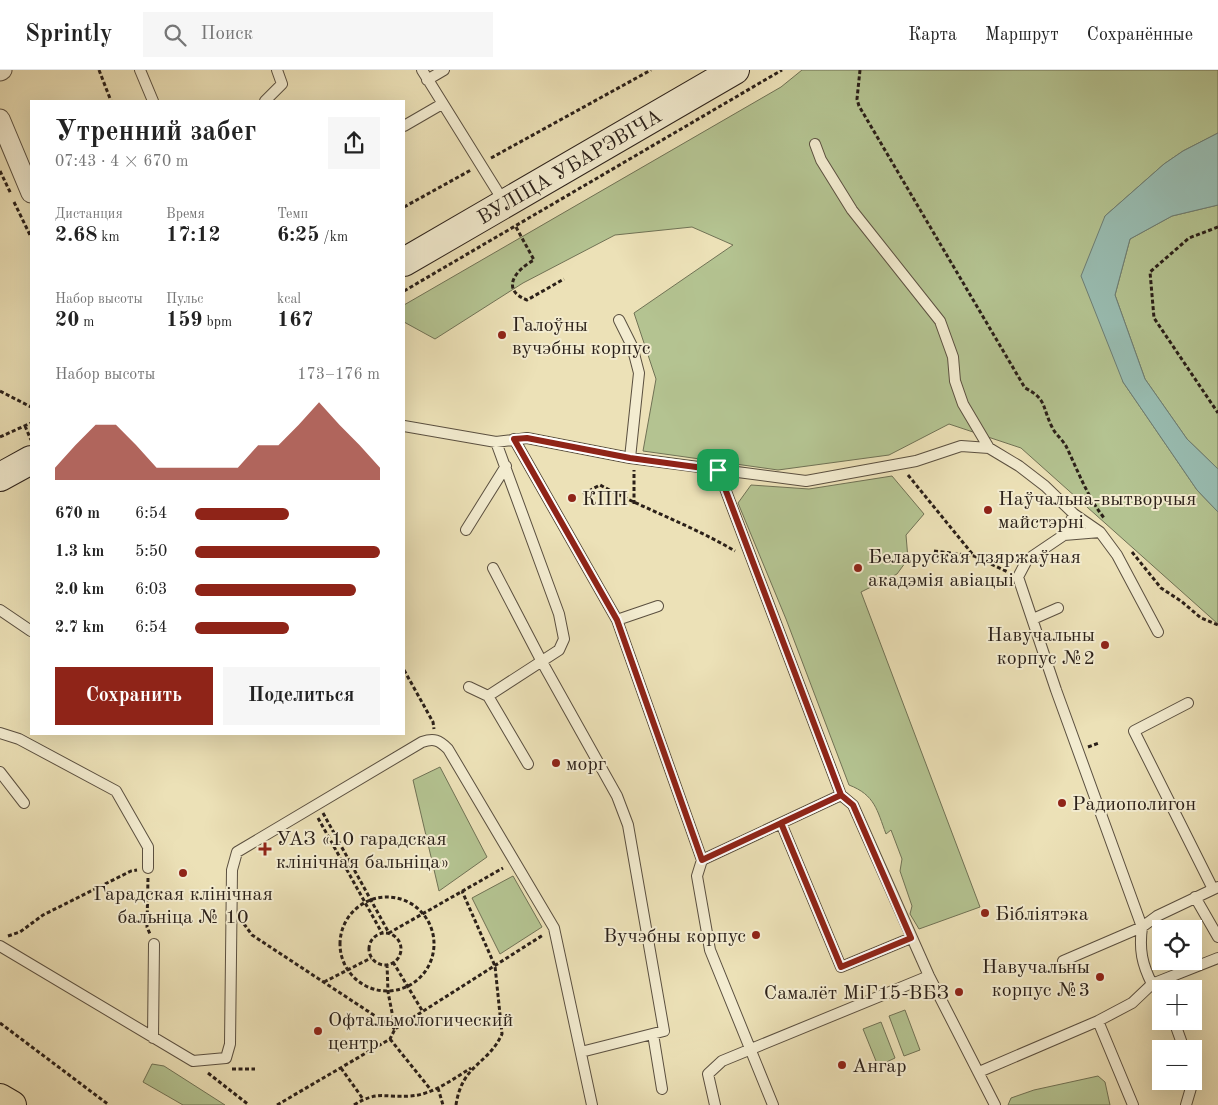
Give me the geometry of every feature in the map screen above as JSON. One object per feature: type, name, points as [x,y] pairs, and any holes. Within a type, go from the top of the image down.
[{"type":"highway","points":[[0,1098],[12,1105]]},
{"type":"main road","name":"ВУЛІЦА УБАРЭВІЧА","points":[[405,261],[504,202],[735,70]]},
{"type":"main road","points":[[0,470],[30,455]]},
{"type":"main road","points":[[0,477],[30,455]]},
{"type":"street","points":[[2,131],[30,191]]},
{"type":"lane","points":[[140,70],[153,100]]},
{"type":"lane","points":[[266,100],[282,84],[277,70]]},
{"type":"lane","points":[[422,70],[504,202]]},
{"type":"lane","points":[[427,80],[444,70]]},
{"type":"lane","points":[[405,125],[442,104]]},
{"type":"lane","points":[[815,144],[821,160],[852,210],[940,321],[953,357],[955,381],[963,404],[989,448]]},
{"type":"lane","points":[[619,320],[632,346],[639,373],[632,459]]},
{"type":"lane","points":[[405,426],[496,442],[514,439],[556,443],[632,459],[806,481],[916,461],[961,446],[989,448],[1019,466],[1045,486],[1074,514],[1100,532],[1118,555],[1158,632]]},
{"type":"lane","points":[[514,439],[617,620],[702,860],[697,876],[710,950],[752,1049],[773,1105]]},
{"type":"lane","points":[[488,696],[559,650],[564,639],[559,614],[496,442]]},
{"type":"lane","points":[[466,530],[506,466]]},
{"type":"lane","points":[[718,470],[841,795],[853,805],[911,938],[994,1105]]},
{"type":"lane","points":[[1064,535],[1074,514]]},
{"type":"lane","points":[[979,1072],[1098,1021],[1132,1003],[1152,984],[1143,965],[1139,946],[1142,927],[1018,577],[1027,560],[1064,535],[1100,532]]},
{"type":"lane","points":[[493,568],[542,662],[617,796],[628,825],[664,1031],[581,1052]]},
{"type":"lane","points":[[617,620],[658,606]]},
{"type":"lane","points":[[1033,619],[1058,608]]},
{"type":"lane","points":[[0,610],[30,630]]},
{"type":"lane","points":[[469,687],[488,696],[528,764]]},
{"type":"lane","points":[[1064,961],[1142,927],[1156,916],[1216,888],[1134,731],[1188,703]]},
{"type":"lane","points":[[0,733],[19,739],[116,791],[148,846],[148,868]]},
{"type":"lane","points":[[2,942],[153,1038],[192,1060],[226,1058],[230,1044],[232,870],[237,852],[422,742],[435,740],[448,749],[554,928],[592,1105]]},
{"type":"lane","points":[[0,772],[24,803]]},
{"type":"lane","points":[[702,860],[841,795]]},
{"type":"lane","points":[[781,823],[841,967],[911,938]]},
{"type":"lane","points":[[1195,897],[1218,938]]},
{"type":"lane","points":[[153,1038],[154,944]]},
{"type":"lane","points":[[1162,980],[1218,958]]},
{"type":"lane","points":[[715,1105],[708,1074],[722,1062],[929,976]]},
{"type":"lane","points":[[1098,1021],[1133,1105]]},
{"type":"lane","points":[[653,1034],[662,1089]]},
{"type":"lane","points":[[1186,1105],[1190,1090]]},
{"type":"path","points":[[99,70],[111,100]]},
{"type":"path","points":[[405,206],[651,70]]},
{"type":"path","points":[[405,290],[782,70]]},
{"type":"path","points":[[860,70],[857,99],[859,106],[1025,388],[1037,394],[1042,400],[1052,428],[1064,444],[1092,501],[1107,522]]},
{"type":"path","points":[[0,171],[30,235]]},
{"type":"path","points":[[516,227],[534,260],[520,268],[515,274],[514,290],[527,300],[547,291],[564,280]]},
{"type":"path","points":[[1218,227],[1189,238],[1150,272],[1154,318],[1218,413]]},
{"type":"path","points":[[0,391],[30,406]]},
{"type":"path","points":[[0,437],[30,424]]},
{"type":"path","points":[[25,426],[30,449]]},
{"type":"path","points":[[632,459],[634,504]]},
{"type":"path","points":[[898,464],[920,487],[974,556]]},
{"type":"path","points":[[583,494],[600,485],[634,504],[683,523],[752,562]]},
{"type":"path","points":[[1128,548],[1161,588],[1181,601],[1201,618],[1218,625]]},
{"type":"path","points":[[934,551],[974,556],[1018,577]]},
{"type":"path","points":[[405,672],[433,722],[435,740]]},
{"type":"path","points":[[315,805],[389,933]]},
{"type":"path","points":[[315,805],[382,933]]},
{"type":"path","points":[[389,933],[515,861]]},
{"type":"path","points":[[2,942],[43,916],[131,871],[148,868],[147,927],[154,944]]},
{"type":"path","points":[[354,1105],[363,1099],[381,1094],[411,1096],[438,1088],[471,1068],[497,1043],[502,1034],[495,966],[462,891]]},
{"type":"path","points":[[381,896],[397,897],[412,903],[424,914],[433,930],[434,949],[428,967],[409,986],[388,992],[375,990],[357,981],[348,970],[339,947],[342,928],[351,912],[365,901],[371,899],[381,896]]},
{"type":"path","points":[[233,908],[252,935],[395,1029]]},
{"type":"path","points":[[278,1105],[390,1039],[395,1029],[554,928]]},
{"type":"path","points":[[382,933],[389,933],[395,936],[400,948],[397,958],[387,964],[376,962],[371,958],[369,952],[371,940],[382,933]]},
{"type":"path","points":[[324,982],[371,958]]},
{"type":"path","points":[[393,962],[423,1012]]},
{"type":"path","points":[[387,964],[388,992],[395,1029]]},
{"type":"path","points":[[0,1023],[108,1105]]},
{"type":"path","points":[[390,1039],[431,1090]]},
{"type":"path","points":[[192,1060],[249,1105]]},
{"type":"path","points":[[341,1068],[363,1099]]},
{"type":"path","points":[[456,1105],[459,1089],[471,1068]]},
{"type":"path","points":[[229,1069],[255,1070]]},
{"type":"path","points":[[438,1088],[443,1105]]},
{"type":"green space","points":[[802,70],[1218,70],[1218,133],[1183,151],[1164,164],[1105,216],[1123,382],[1197,490],[1218,512],[1218,624],[1021,448],[949,424],[889,455],[778,470],[643,451],[656,379],[634,313],[733,245],[692,227],[615,235],[523,283],[435,339],[405,323],[405,304],[781,87]]},
{"type":"green space","points":[[1218,205],[1218,469],[1187,439],[1145,379],[1115,295],[1130,239],[1172,216]]},
{"type":"green space","points":[[892,476],[924,514],[906,535],[908,559],[897,574],[861,592],[980,907],[919,929],[910,914],[912,906],[900,871],[902,859],[891,830],[886,834],[874,804],[858,789],[849,785],[786,619],[738,503],[751,485],[809,489]]},
{"type":"green space","points":[[440,767],[487,857],[439,891],[413,780]]},
{"type":"green space","points":[[513,876],[542,927],[500,954],[472,898]]},
{"type":"green space","points":[[905,1010],[920,1050],[904,1056],[889,1016]]},
{"type":"green space","points":[[881,1022],[895,1058],[878,1066],[863,1029]]},
{"type":"green space","points":[[152,1064],[164,1066],[225,1105],[183,1105],[143,1082]]},
{"type":"green space","points":[[1098,1076],[1105,1082],[1110,1105],[1008,1105],[1011,1098],[1034,1090]]},
{"type":"water","points":[[1218,133],[1218,205],[1172,216],[1130,239],[1115,295],[1145,379],[1187,439],[1218,469],[1218,512],[1197,490],[1123,382],[1081,276],[1105,216],[1164,164],[1183,151]]},
{"type":"place","name":"Галоўны вучэбны корпус","points":[[502,335]]},
{"type":"place","name":"КПП","points":[[572,498]]},
{"type":"place","name":"Наўчальна-вытворчыя майстэрні","points":[[988,510]]},
{"type":"place","name":"Беларуская дзяржаўная акадэмія авіацыі","points":[[858,568]]},
{"type":"place","name":"Навучальны корпус №2","points":[[1105,645]]},
{"type":"place","name":"морг","points":[[556,763]]},
{"type":"place","name":"Радиополигон","points":[[1062,803]]},
{"type":"place","name":"УАЗ «10 гарадская клінічная бальніца»","points":[[265,849]]},
{"type":"place","name":"Гарадская клінічная бальніца № 10","points":[[183,873]]},
{"type":"place","name":"Бібліятэка","points":[[985,913]]},
{"type":"place","name":"Вучэбны корпус","points":[[756,935]]},
{"type":"place","name":"Навучальны корпус №3","points":[[1100,977]]},
{"type":"place","name":"Самалёт МіГ15-ВБЗ","points":[[959,992]]},
{"type":"place","name":"Офтальмологический центр","points":[[318,1031]]},
{"type":"place","name":"Ангар","points":[[842,1065]]},
{"type":"route","points":[[718,470],[630,458],[527,438],[514,439],[617,620],[702,860],[781,823],[841,795],[853,805],[911,938],[841,967],[781,823],[841,795],[718,470]]}]
